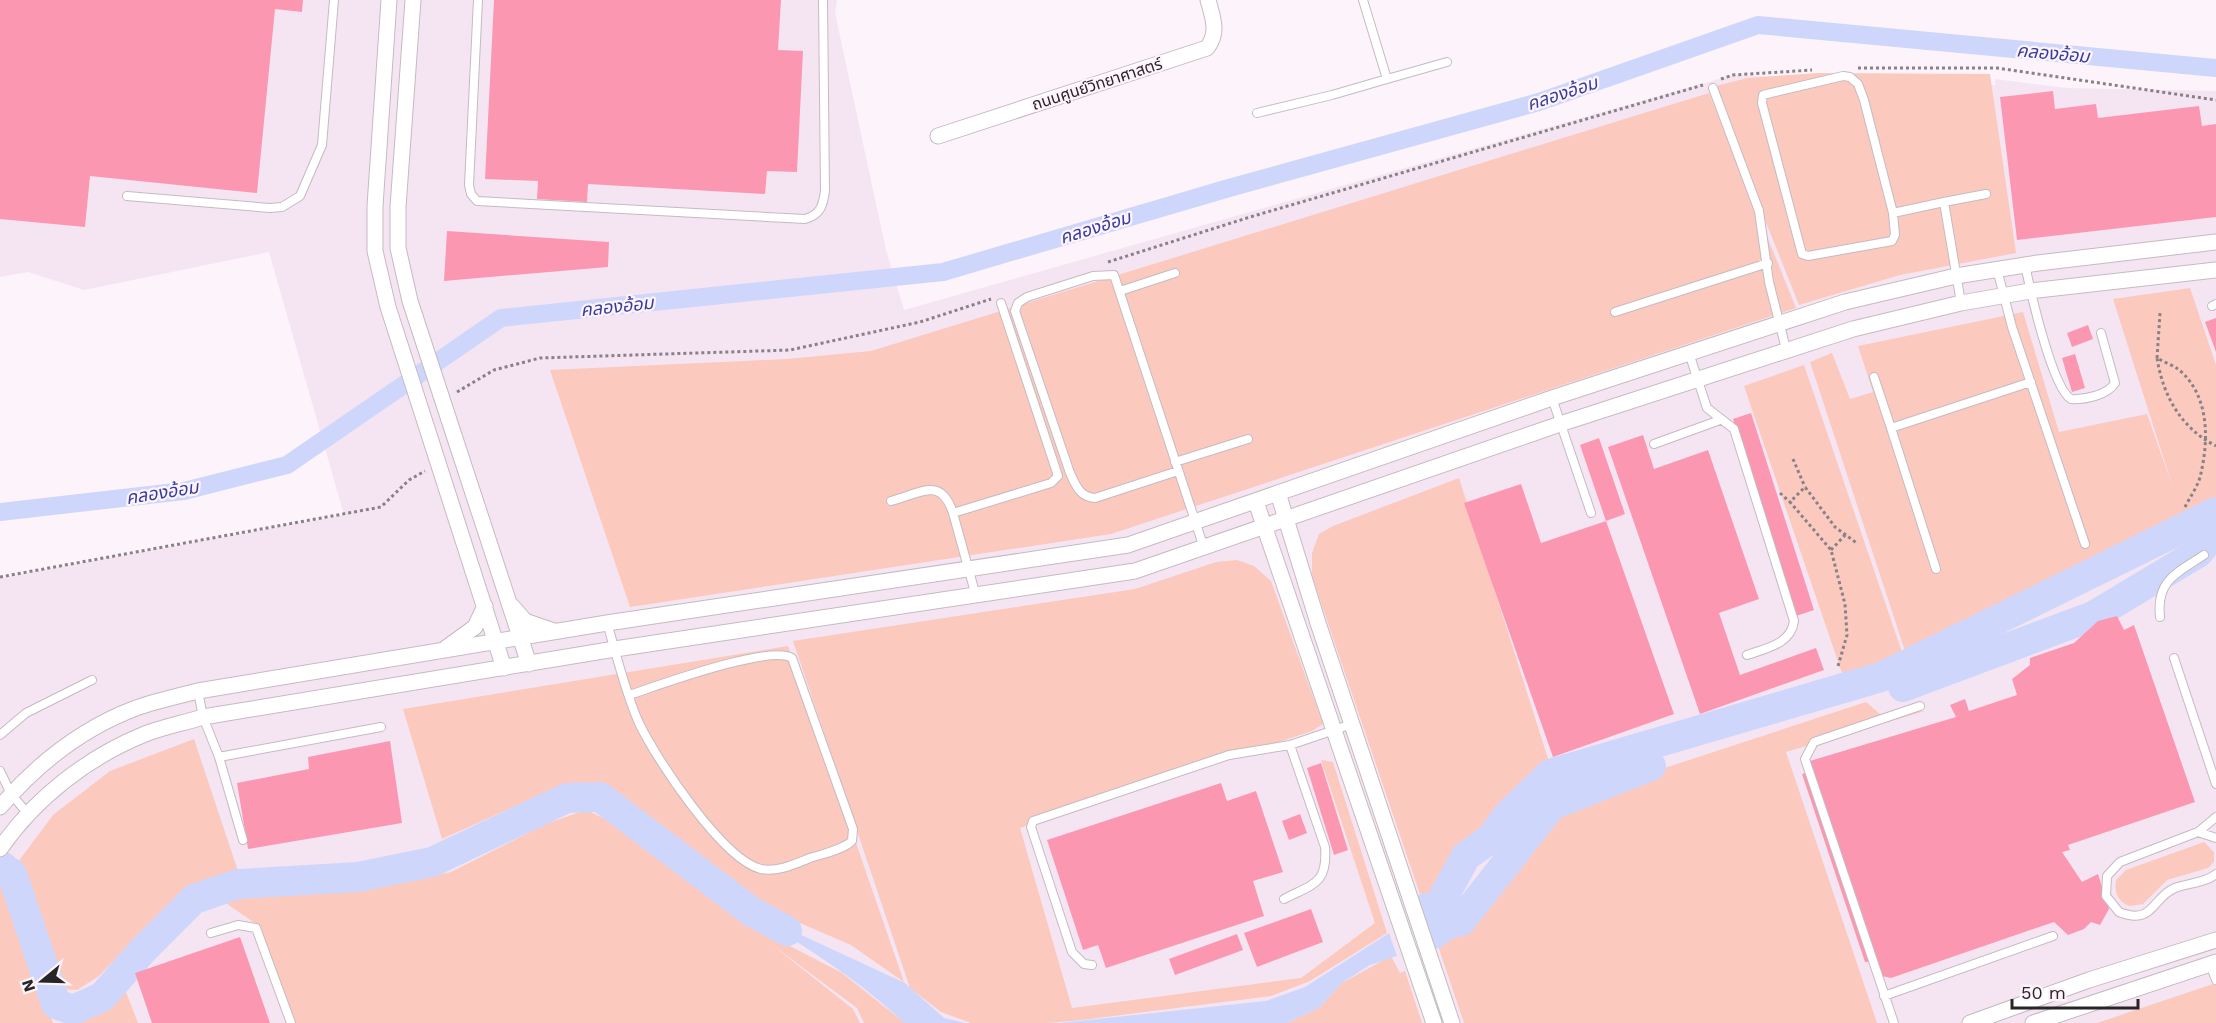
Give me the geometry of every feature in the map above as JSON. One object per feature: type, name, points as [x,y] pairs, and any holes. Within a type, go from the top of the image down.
[{"type":"street","points":[[389,0],[375,207],[375,251],[388,307],[504,668]]},
{"type":"street","points":[[413,0],[398,207],[398,248],[410,301],[529,664]]},
{"type":"street","name":"ถนนศูนย์วิทยาศาสตร์","points":[[938,136],[1207,48],[1214,39],[1215,31],[1208,0]]},
{"type":"street","points":[[0,807],[22,781],[74,740],[136,708],[198,691],[607,623],[1128,545],[1552,398],[1845,302],[1956,276],[1997,269],[2216,242]]},
{"type":"street","points":[[2,847],[41,801],[88,763],[146,734],[203,717],[615,649],[1135,571],[1560,424],[1853,328],[1961,303],[2030,291],[2216,270]]},
{"type":"street","points":[[1278,493],[1452,1023]]},
{"type":"street","points":[[1256,502],[1434,1023]]},
{"type":"street","points":[[506,599],[525,621],[558,632]]},
{"type":"street","points":[[441,651],[475,627],[485,606]]},
{"type":"street","points":[[1970,1023],[2089,980],[2216,940]]},
{"type":"street","points":[[2033,1023],[2213,963]]},
{"type":"lane","points":[[127,196],[270,208],[282,207],[300,196],[322,145],[334,0]]},
{"type":"lane","points":[[478,0],[469,185],[471,194],[477,201],[805,219],[815,216],[823,205],[825,191],[823,0]]},
{"type":"lane","points":[[1363,0],[1387,79]]},
{"type":"lane","points":[[1257,112],[1332,95],[1447,62]]},
{"type":"lane","points":[[1850,76],[1858,84],[1864,100],[1893,213],[1892,241],[1808,256],[1802,254],[1764,114],[1763,95],[1850,76]]},
{"type":"lane","points":[[1711,84],[1759,211],[1769,282],[1786,350]]},
{"type":"lane","points":[[1893,213],[1986,194]]},
{"type":"lane","points":[[1944,202],[1961,303]]},
{"type":"lane","points":[[1615,312],[1768,263]]},
{"type":"lane","points":[[2025,265],[2030,291],[2060,385],[2066,396],[2071,399],[2101,394],[2112,388],[2115,383],[2101,333]]},
{"type":"lane","points":[[1997,269],[2031,382],[2085,544]]},
{"type":"lane","points":[[1120,291],[1175,273]]},
{"type":"lane","points":[[1178,471],[1095,498],[1087,497],[1080,492],[1070,472],[1015,311],[1018,303],[1027,297],[1093,276],[1114,275],[1204,548]]},
{"type":"lane","points":[[953,513],[1051,483],[1058,476],[1000,299]]},
{"type":"lane","points":[[1689,353],[1707,408],[1734,429],[1794,621],[1792,632],[1784,641],[1748,655]]},
{"type":"lane","points":[[1874,377],[1936,569]]},
{"type":"lane","points":[[1891,428],[2031,382]]},
{"type":"lane","points":[[1552,398],[1591,513]]},
{"type":"lane","points":[[1654,444],[1720,420]]},
{"type":"lane","points":[[1175,462],[1248,439]]},
{"type":"lane","points":[[891,501],[935,489],[943,492],[953,513],[976,596]]},
{"type":"lane","points":[[2160,616],[2158,600],[2166,582],[2204,555]]},
{"type":"lane","points":[[607,623],[629,695],[639,723],[667,769],[714,834],[744,862],[761,869],[782,868],[852,841],[853,829],[792,658],[782,655],[735,662],[629,695]]},
{"type":"lane","points":[[2174,658],[2216,784]]},
{"type":"lane","points":[[0,735],[26,713],[92,680]]},
{"type":"lane","points":[[198,691],[203,717],[219,757],[243,840]]},
{"type":"lane","points":[[1894,1023],[1805,759],[1814,742],[1920,706]]},
{"type":"lane","points":[[1092,965],[1084,964],[1072,952],[1031,827],[1033,821],[1229,755],[1290,745],[1352,724]]},
{"type":"lane","points":[[219,757],[381,727]]},
{"type":"lane","points":[[1284,899],[1316,883],[1323,876],[1326,864],[1325,847],[1290,745]]},
{"type":"lane","points":[[0,771],[11,794],[29,815]]},
{"type":"lane","points":[[2216,817],[2198,832],[2120,862],[2108,876],[2106,896],[2119,912],[2139,916],[2148,913],[2172,889],[2216,874]]},
{"type":"lane","points":[[2198,832],[2216,838]]},
{"type":"lane","points":[[211,933],[245,924],[256,928],[291,1023]]},
{"type":"lane","points":[[1884,996],[2053,936]]},
{"type":"lane","points":[[2213,963],[2216,980]]},
{"type":"path","points":[[1847,68],[1997,68],[2216,100]]},
{"type":"path","points":[[1102,264],[1250,217],[1711,84],[1733,75],[1813,70]]},
{"type":"path","points":[[442,401],[494,370],[540,358],[790,350],[920,322],[1000,299]]},
{"type":"path","points":[[2160,313],[2157,358],[2161,383],[2174,411],[2204,440],[2216,446]]},
{"type":"path","points":[[2157,358],[2179,369],[2198,396],[2206,416],[2201,475],[2185,507]]},
{"type":"path","points":[[1793,459],[1806,487],[1836,527],[1858,544]]},
{"type":"path","points":[[0,577],[381,507],[409,480],[438,466]]},
{"type":"path","points":[[1790,502],[1806,487]]},
{"type":"path","points":[[1780,493],[1831,550],[1845,604],[1847,635],[1838,666]]},
{"type":"path","points":[[1831,550],[1846,534]]},
{"type":"shaded area","points":[[0,0],[837,0],[835,13],[886,250],[904,310],[1733,75],[1995,85],[1995,79],[2067,88],[2216,91],[2216,1023],[0,1023],[0,578],[344,515],[269,252],[84,290],[28,272],[0,277]]},
{"type":"shaded area","points":[[1819,73],[1990,74],[2016,253],[1900,275],[1799,305],[1712,87],[1747,78]]},
{"type":"shaded area","points":[[1709,93],[1796,308],[1111,534],[630,607],[550,370],[787,359],[871,351]]},
{"type":"shaded area","points":[[2190,288],[2216,365],[2216,508],[1908,660],[1810,362],[1832,353],[1850,399],[1873,392],[1858,346],[2023,312],[2059,432],[2147,414],[2173,488],[2113,299]]},
{"type":"shaded area","points":[[1804,365],[1905,661],[1845,682],[1744,386]]},
{"type":"shaded area","points":[[1459,478],[1550,765],[1532,792],[1508,815],[1490,839],[1466,856],[1438,906],[1424,906],[1312,576],[1312,553],[1319,534],[1333,526]]},
{"type":"shaded area","points":[[1237,560],[1254,566],[1271,581],[1323,724],[1312,731],[1020,828],[1072,1008],[1301,978],[1375,923],[1321,760],[1333,762],[1387,933],[1310,981],[1271,996],[1048,1023],[971,1023],[941,1012],[910,988],[793,641],[1135,589],[1216,562]]},
{"type":"shaded area","points":[[788,646],[904,982],[851,945],[749,901],[618,793],[578,783],[542,794],[442,839],[403,709]]},
{"type":"shaded area","points":[[1866,702],[1880,714],[1925,711],[1786,752],[1877,1023],[1464,1023],[1434,934],[1448,924],[1461,921],[1552,805]]},
{"type":"shaded area","points":[[194,739],[239,874],[180,892],[99,976],[77,990],[61,989],[15,866],[53,815],[110,771]]},
{"type":"shaded area","points":[[586,810],[607,820],[740,920],[842,973],[905,1023],[864,1023],[857,1008],[771,944],[853,1009],[860,1023],[292,1023],[256,924],[220,899],[392,885],[451,872],[548,823]]},
{"type":"shaded area","points":[[2204,842],[2214,852],[2214,862],[2208,868],[2167,880],[2143,904],[2130,906],[2122,902],[2116,889],[2116,880],[2126,870]]},
{"type":"shaded area","points":[[2,881],[53,1023],[0,1023],[0,886]]},
{"type":"shaded area","points":[[1391,956],[1400,973],[1405,971],[1422,1023],[1287,1023],[1319,1008],[1342,983]]},
{"type":"shaded area","points":[[2216,983],[2216,1023],[2097,1023]]},
{"type":"shaded area","points":[[126,992],[138,1023],[59,1023],[79,1021],[96,1015]]},
{"type":"water","points":[[752,912],[905,983],[944,1018],[965,1023],[904,1023],[850,978]]},
{"type":"water","points":[[1389,933],[1397,956],[1370,965],[1342,983],[1319,1008],[1287,1023],[1059,1023],[1266,1001],[1305,987]]},
{"type":"building","points":[[0,0],[303,0],[302,12],[275,9],[257,193],[90,176],[85,227],[0,219]]},
{"type":"building","points":[[494,0],[781,0],[778,50],[803,51],[797,172],[767,171],[765,194],[588,184],[587,202],[537,199],[538,181],[485,179]]},
{"type":"building","points":[[2053,91],[2055,109],[2096,104],[2098,118],[2199,106],[2202,126],[2216,124],[2216,217],[2017,240],[2000,97]]},
{"type":"building","points":[[447,231],[609,242],[608,267],[444,281]]},
{"type":"building","points":[[2216,318],[2216,352],[2205,322]]},
{"type":"building","points":[[2088,325],[2093,339],[2072,347],[2067,333]]},
{"type":"building","points":[[2075,354],[2085,388],[2072,392],[2062,358]]},
{"type":"building","points":[[1751,413],[1814,610],[1796,616],[1733,419]]},
{"type":"building","points":[[1643,435],[1654,469],[1708,450],[1759,599],[1719,613],[1740,675],[1816,648],[1824,670],[1700,714],[1608,447]]},
{"type":"building","points":[[1599,438],[1625,514],[1606,521],[1580,445]]},
{"type":"building","points":[[1521,484],[1541,543],[1606,521],[1674,714],[1553,757],[1464,503]]},
{"type":"building","points":[[2117,616],[2124,630],[2134,625],[2195,802],[2068,845],[2070,850],[2062,852],[2082,882],[2098,874],[2109,909],[2100,925],[2091,922],[2084,929],[2068,935],[2054,922],[1891,978],[1877,975],[1870,962],[1865,962],[1802,774],[1812,771],[1810,761],[1956,717],[1950,705],[1965,699],[1969,711],[2017,695],[2012,679],[2030,665],[2030,658],[2074,643],[2098,621]]},
{"type":"building","points":[[390,741],[402,823],[248,849],[237,783],[309,769],[308,757]]},
{"type":"building","points":[[1321,763],[1348,850],[1334,855],[1307,768]]},
{"type":"building","points":[[1221,783],[1227,801],[1256,791],[1283,872],[1253,881],[1264,916],[1106,968],[1098,945],[1083,950],[1047,840]]},
{"type":"building","points":[[1300,814],[1307,833],[1289,840],[1282,821]]},
{"type":"building","points":[[1311,909],[1323,942],[1257,967],[1244,933]]},
{"type":"building","points":[[1237,934],[1243,950],[1175,975],[1169,959]]},
{"type":"building","points":[[240,937],[270,1023],[152,1023],[135,973]]},
{"type":"waterway","name":"คลองอ้อม","points":[[0,512],[184,491],[287,465],[501,318],[943,272],[1229,188],[1539,102],[1758,25],[2216,68]]},
{"type":"waterway","points":[[1651,766],[1552,805],[1461,921],[1448,924],[1434,934],[1426,908],[1437,909],[1466,856],[1490,839],[1508,815],[1550,774],[1881,677],[2216,512]]},
{"type":"waterway","points":[[1903,687],[2093,616],[2198,553],[2216,531]]},
{"type":"waterway","points":[[0,865],[12,874],[56,1004],[73,1010],[102,997],[143,950],[194,899],[238,884],[358,877],[432,862],[567,798],[600,797],[752,912],[787,931]]}]
